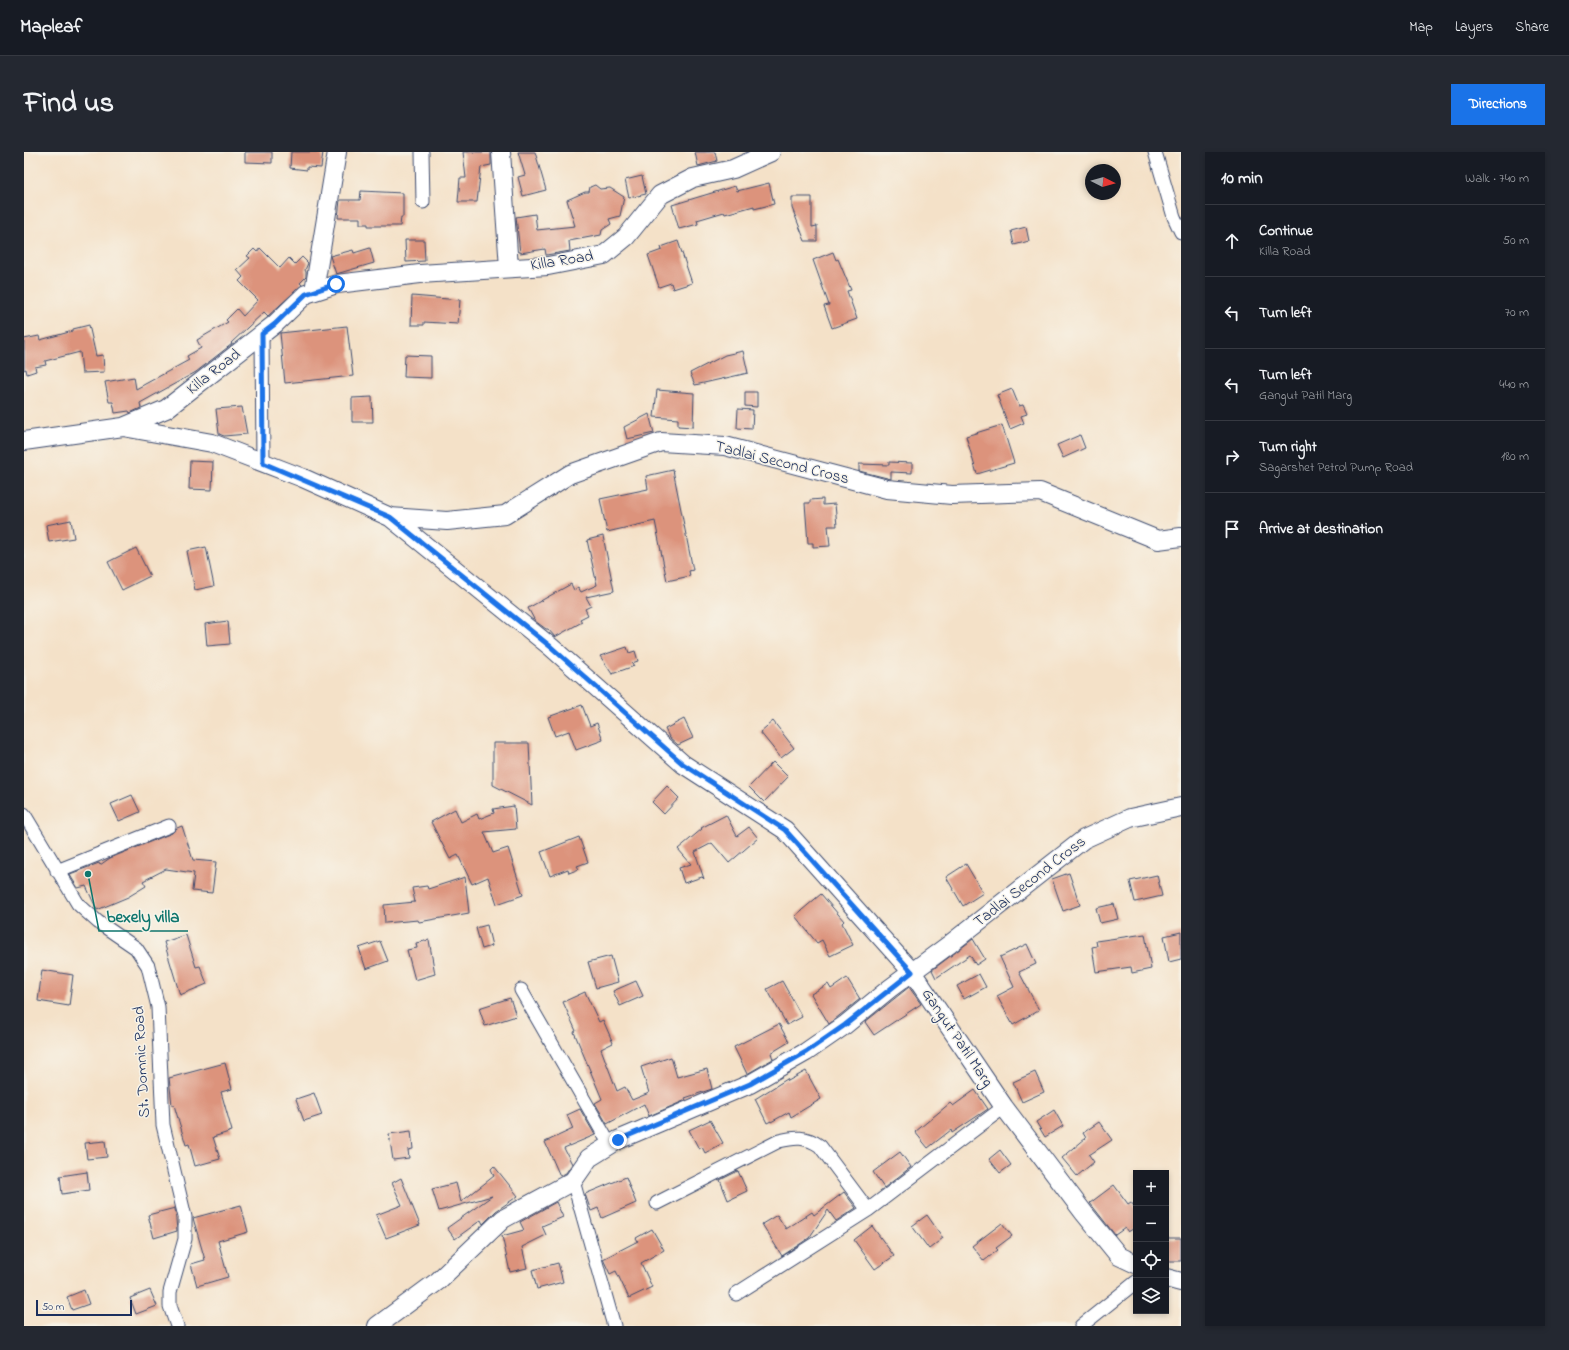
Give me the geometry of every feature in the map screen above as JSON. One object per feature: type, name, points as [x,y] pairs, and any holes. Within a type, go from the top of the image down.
[{"type":"street","points":[[314,291],[337,152]]},
{"type":"street","points":[[422,152],[423,202]]},
{"type":"street","name":"Killa Road","points":[[501,152],[509,268]]},
{"type":"street","name":"Killa Road","points":[[24,441],[123,427],[166,408],[275,324],[306,294],[336,284],[420,274],[548,266],[604,254],[626,237],[660,195],[693,178],[733,169],[771,152]]},
{"type":"street","points":[[1155,152],[1174,217],[1181,232]]},
{"type":"street","points":[[262,334],[263,463]]},
{"type":"street","name":"Gangut Patil Marg","points":[[123,427],[212,443],[390,517],[551,647],[683,764],[785,830],[912,972],[1004,1107],[1119,1256],[1133,1263]]},
{"type":"street","name":"Tadlai Second Cross","points":[[390,517],[447,521],[505,515],[570,474],[661,442],[725,446],[887,489],[952,495],[1040,492],[1158,540],[1181,537]]},
{"type":"street","name":"Tadlai Second Cross","points":[[573,1181],[590,1158],[610,1145],[750,1084],[806,1052],[845,1025],[1084,839],[1130,818],[1181,807]]},
{"type":"street","name":"St. Domnic Road","points":[[24,814],[78,904],[98,922],[136,948],[148,966],[158,1007],[163,1125],[185,1216],[185,1239],[170,1292],[170,1306],[177,1326]]},
{"type":"street","points":[[57,871],[168,826]]},
{"type":"street","points":[[521,990],[610,1145]]},
{"type":"street","points":[[736,1294],[868,1210],[1004,1107]]},
{"type":"street","points":[[657,1203],[779,1141],[795,1137],[810,1139],[820,1146],[868,1210]]},
{"type":"street","points":[[377,1326],[438,1281],[503,1219],[573,1181],[614,1326]]},
{"type":"street","points":[[1169,1279],[1181,1282]]},
{"type":"street","points":[[1081,1326],[1133,1284]]},
{"type":"building","points":[[245,152],[272,152],[272,163],[245,162]]},
{"type":"building","points":[[291,152],[323,152],[321,168],[307,167],[307,170],[290,168]]},
{"type":"building","points":[[463,152],[491,152],[491,165],[481,167],[477,202],[458,202],[460,178],[466,178]]},
{"type":"building","points":[[518,152],[535,152],[546,190],[523,196],[518,177],[525,175]]},
{"type":"building","points":[[695,152],[715,152],[717,161],[698,166]]},
{"type":"building","points":[[642,176],[646,194],[629,198],[625,180]]},
{"type":"building","points":[[769,183],[774,204],[754,209],[754,206],[725,214],[724,212],[697,220],[698,224],[679,229],[672,205],[735,186],[737,191]]},
{"type":"building","points":[[595,185],[600,189],[610,188],[624,197],[620,216],[609,219],[611,224],[602,230],[601,235],[569,241],[570,251],[546,255],[545,249],[520,253],[516,217],[535,214],[537,230],[575,226],[567,200],[585,192],[589,192],[590,187]]},
{"type":"building","points":[[361,191],[403,193],[403,217],[401,217],[400,226],[368,226],[368,224],[360,224],[360,218],[338,218],[340,200],[360,200]]},
{"type":"building","points":[[792,197],[812,197],[812,227],[817,226],[817,241],[805,241],[792,208]]},
{"type":"building","points":[[1026,227],[1029,241],[1014,245],[1011,231]]},
{"type":"building","points":[[405,240],[424,240],[425,261],[406,262]]},
{"type":"building","points":[[678,241],[692,283],[673,289],[671,283],[659,287],[648,255],[662,250],[661,247]]},
{"type":"building","points":[[260,248],[280,268],[289,258],[295,264],[302,257],[308,263],[305,270],[306,277],[300,283],[302,285],[268,316],[264,312],[231,343],[232,344],[196,372],[140,403],[141,408],[130,413],[129,411],[115,413],[113,402],[109,402],[105,382],[134,377],[136,389],[189,360],[187,356],[201,348],[197,340],[228,322],[226,320],[237,309],[243,316],[258,300],[239,281],[243,277],[237,270],[250,258],[247,256],[254,249],[257,252]]},
{"type":"building","points":[[370,248],[374,263],[336,274],[330,256],[353,250],[354,253]]},
{"type":"building","points":[[833,252],[836,260],[838,259],[851,290],[847,291],[857,319],[832,328],[824,306],[829,305],[813,260]]},
{"type":"building","points":[[412,296],[460,300],[458,324],[424,322],[424,325],[411,325]]},
{"type":"building","points":[[89,325],[96,356],[103,355],[104,372],[82,373],[80,352],[45,361],[46,365],[35,367],[36,371],[27,374],[26,369],[24,370],[24,339],[39,336],[40,340]]},
{"type":"building","points":[[347,326],[353,376],[285,383],[280,333]]},
{"type":"building","points":[[743,351],[748,373],[695,385],[690,373],[725,355]]},
{"type":"building","points":[[405,355],[431,356],[431,378],[404,377]]},
{"type":"building","points":[[1012,389],[1019,406],[1023,405],[1027,414],[1021,416],[1024,423],[1010,429],[997,395]]},
{"type":"building","points":[[657,390],[694,393],[693,427],[678,426],[678,419],[654,417]]},
{"type":"building","points":[[745,392],[757,392],[757,407],[745,406]]},
{"type":"building","points":[[372,397],[373,422],[352,422],[352,398]]},
{"type":"building","points":[[242,407],[247,434],[224,436],[219,434],[216,409]]},
{"type":"building","points":[[738,409],[753,410],[752,429],[737,428]]},
{"type":"building","points":[[649,414],[654,433],[627,439],[624,427]]},
{"type":"building","points":[[1002,425],[1014,463],[977,474],[966,436]]},
{"type":"building","points":[[1080,435],[1085,448],[1063,458],[1057,445]]},
{"type":"building","points":[[190,461],[213,462],[212,490],[189,489]]},
{"type":"building","points":[[889,462],[912,463],[912,473],[891,472],[891,479],[859,471],[859,464],[889,465]]},
{"type":"building","points":[[673,470],[693,570],[689,571],[690,576],[667,581],[655,521],[607,532],[600,499],[648,489],[646,476]]},
{"type":"building","points":[[823,499],[823,505],[835,504],[837,526],[828,526],[830,546],[813,547],[813,543],[808,543],[805,503],[810,503],[810,500]]},
{"type":"building","points":[[71,520],[74,538],[49,542],[46,525]]},
{"type":"building","points":[[603,536],[614,591],[586,597],[591,606],[585,609],[588,615],[580,619],[582,622],[555,637],[548,629],[535,621],[528,608],[571,584],[574,590],[578,587],[581,592],[597,585],[587,540]]},
{"type":"building","points":[[206,547],[214,586],[195,590],[187,551]]},
{"type":"building","points":[[136,548],[150,576],[122,590],[108,562]]},
{"type":"building","points":[[228,621],[230,644],[207,646],[205,624]]},
{"type":"building","points":[[627,647],[629,653],[635,651],[638,661],[632,663],[634,666],[612,674],[600,656]]},
{"type":"building","points":[[582,705],[590,726],[597,723],[603,740],[576,750],[569,731],[555,736],[548,717]]},
{"type":"building","points":[[684,719],[693,738],[678,745],[669,737],[665,729]]},
{"type":"building","points":[[773,721],[794,748],[781,758],[760,732]]},
{"type":"building","points":[[493,743],[529,743],[532,805],[493,785]]},
{"type":"building","points":[[773,762],[788,777],[764,802],[749,787]]},
{"type":"building","points":[[667,786],[679,798],[664,814],[652,802]]},
{"type":"building","points":[[132,795],[140,812],[119,821],[111,804]]},
{"type":"building","points":[[514,806],[516,829],[484,832],[493,853],[508,848],[523,895],[497,904],[488,877],[472,884],[458,855],[450,859],[431,822],[455,809],[461,822],[477,814],[479,819],[494,813],[493,809]]},
{"type":"building","points":[[726,815],[737,836],[749,827],[758,838],[729,863],[712,843],[695,852],[704,879],[702,877],[684,883],[679,868],[691,864],[678,849],[702,829],[701,828]]},
{"type":"building","points":[[182,826],[193,860],[216,862],[212,893],[192,891],[194,873],[166,869],[143,881],[146,886],[128,897],[97,910],[86,886],[78,888],[71,877],[70,874],[99,863],[100,865],[110,858],[172,833],[177,828]]},
{"type":"building","points":[[579,837],[588,862],[577,866],[579,869],[569,873],[568,869],[550,876],[541,852]]},
{"type":"building","points":[[966,864],[983,893],[963,906],[946,877]]},
{"type":"building","points":[[1069,873],[1080,905],[1063,911],[1052,879]]},
{"type":"building","points":[[1157,875],[1162,896],[1135,902],[1130,881]]},
{"type":"building","points":[[465,877],[469,913],[419,922],[418,920],[385,923],[384,905],[415,902],[412,888],[427,886],[428,889]]},
{"type":"building","points":[[821,894],[844,921],[842,923],[853,945],[830,956],[822,940],[817,943],[795,916]]},
{"type":"building","points":[[1114,904],[1118,919],[1100,923],[1096,908]]},
{"type":"building","points":[[487,925],[492,946],[482,949],[476,928]]},
{"type":"building","points":[[1181,932],[1181,959],[1169,962],[1164,936]]},
{"type":"building","points":[[1145,934],[1151,969],[1132,973],[1131,967],[1096,972],[1092,947],[1097,946],[1096,941]]},
{"type":"building","points":[[186,935],[196,967],[200,966],[207,984],[180,995],[164,942]]},
{"type":"building","points":[[973,939],[985,959],[976,965],[970,955],[936,978],[932,970]]},
{"type":"building","points":[[429,940],[435,974],[415,980],[407,950],[417,948],[416,943]]},
{"type":"building","points":[[380,941],[388,961],[366,969],[359,948]]},
{"type":"building","points":[[1027,944],[1036,964],[1019,972],[1039,1010],[1013,1025],[997,996],[1014,987],[1000,957]]},
{"type":"building","points":[[611,956],[618,982],[596,988],[588,962]]},
{"type":"building","points":[[42,970],[73,975],[69,1006],[38,1001]]},
{"type":"building","points":[[979,974],[986,987],[964,999],[957,986]]},
{"type":"building","points":[[847,978],[860,999],[829,1024],[811,994],[828,984],[831,989]]},
{"type":"building","points":[[636,981],[643,996],[620,1006],[613,991]]},
{"type":"building","points":[[782,981],[802,1017],[787,1025],[767,989]]},
{"type":"building","points":[[909,987],[921,1004],[874,1035],[865,1022]]},
{"type":"building","points":[[585,992],[599,1022],[603,1020],[613,1043],[601,1049],[617,1091],[625,1087],[632,1100],[649,1093],[641,1067],[671,1057],[677,1077],[707,1069],[712,1089],[685,1098],[686,1100],[649,1116],[644,1104],[607,1124],[595,1103],[602,1099],[574,1032],[576,1031],[563,1002]]},
{"type":"building","points":[[510,998],[516,1016],[485,1026],[479,1008]]},
{"type":"building","points":[[779,1024],[789,1042],[771,1053],[773,1059],[747,1074],[734,1047]]},
{"type":"building","points":[[225,1063],[232,1089],[221,1092],[232,1131],[213,1137],[220,1159],[195,1166],[189,1144],[186,1145],[174,1105],[172,1105],[169,1078]]},
{"type":"building","points":[[806,1071],[821,1099],[791,1117],[789,1112],[767,1123],[755,1099],[787,1079],[788,1081]]},
{"type":"building","points":[[1035,1072],[1044,1092],[1022,1102],[1013,1082]]},
{"type":"building","points":[[975,1090],[988,1109],[952,1133],[951,1130],[928,1148],[915,1132],[950,1103],[953,1106]]},
{"type":"building","points":[[314,1093],[322,1115],[304,1121],[296,1099]]},
{"type":"building","points":[[580,1109],[595,1135],[564,1148],[572,1164],[566,1173],[560,1176],[545,1142],[573,1129],[567,1115]]},
{"type":"building","points":[[1054,1110],[1063,1126],[1045,1137],[1036,1122]]},
{"type":"building","points":[[710,1120],[723,1143],[705,1153],[702,1147],[699,1149],[689,1130]]},
{"type":"building","points":[[1099,1122],[1112,1140],[1089,1155],[1094,1162],[1077,1176],[1062,1158],[1086,1138],[1083,1133]]},
{"type":"building","points":[[411,1131],[413,1149],[408,1150],[409,1158],[393,1160],[389,1134]]},
{"type":"building","points":[[105,1141],[107,1157],[87,1159],[85,1143]]},
{"type":"building","points":[[1000,1150],[1011,1165],[1000,1173],[989,1159]]},
{"type":"building","points":[[900,1152],[911,1167],[884,1188],[873,1172]]},
{"type":"building","points":[[494,1166],[518,1196],[496,1211],[483,1224],[481,1220],[455,1239],[447,1228],[492,1196],[439,1211],[432,1189],[456,1183],[461,1202],[494,1176],[491,1169]]},
{"type":"building","points":[[738,1171],[747,1191],[728,1200],[720,1180]]},
{"type":"building","points":[[87,1172],[89,1190],[62,1194],[60,1176]]},
{"type":"building","points":[[626,1177],[636,1203],[602,1218],[598,1208],[591,1211],[585,1194]]},
{"type":"building","points":[[401,1178],[420,1225],[386,1238],[376,1215],[402,1205],[392,1183]]},
{"type":"building","points":[[1114,1185],[1128,1204],[1131,1202],[1133,1205],[1133,1229],[1128,1232],[1125,1228],[1115,1235],[1090,1203]]},
{"type":"building","points":[[844,1192],[856,1208],[836,1221],[828,1210],[809,1238],[782,1256],[762,1224],[777,1215],[786,1229],[812,1212],[814,1215]]},
{"type":"building","points":[[556,1202],[563,1217],[542,1226],[546,1235],[522,1247],[527,1268],[510,1272],[502,1236],[524,1230],[520,1222]]},
{"type":"building","points":[[241,1205],[248,1232],[218,1241],[228,1277],[197,1286],[191,1264],[205,1260],[193,1218]]},
{"type":"building","points":[[175,1208],[177,1231],[154,1238],[148,1215]]},
{"type":"building","points":[[927,1215],[943,1238],[929,1249],[912,1226]]},
{"type":"building","points":[[1002,1223],[1012,1236],[996,1248],[998,1250],[984,1261],[972,1246]]},
{"type":"building","points":[[872,1226],[894,1256],[875,1269],[854,1240]]},
{"type":"building","points":[[652,1229],[664,1250],[641,1263],[652,1287],[629,1298],[616,1271],[610,1274],[603,1259],[638,1241],[636,1238]]},
{"type":"building","points":[[1169,1238],[1181,1238],[1181,1261],[1169,1261]]},
{"type":"building","points":[[558,1263],[563,1282],[537,1289],[532,1270]]},
{"type":"building","points":[[84,1290],[89,1304],[72,1310],[67,1297]]},
{"type":"building","points":[[150,1290],[157,1306],[136,1314],[130,1298]]},
{"type":"place","name":"bexely villa","points":[[88,874]]},
{"type":"route","points":[[336,284],[306,294],[275,324],[262,334],[263,463],[303,478],[390,517],[551,647],[683,764],[785,830],[912,972],[845,1025],[806,1052],[750,1084],[618,1140]]}]
